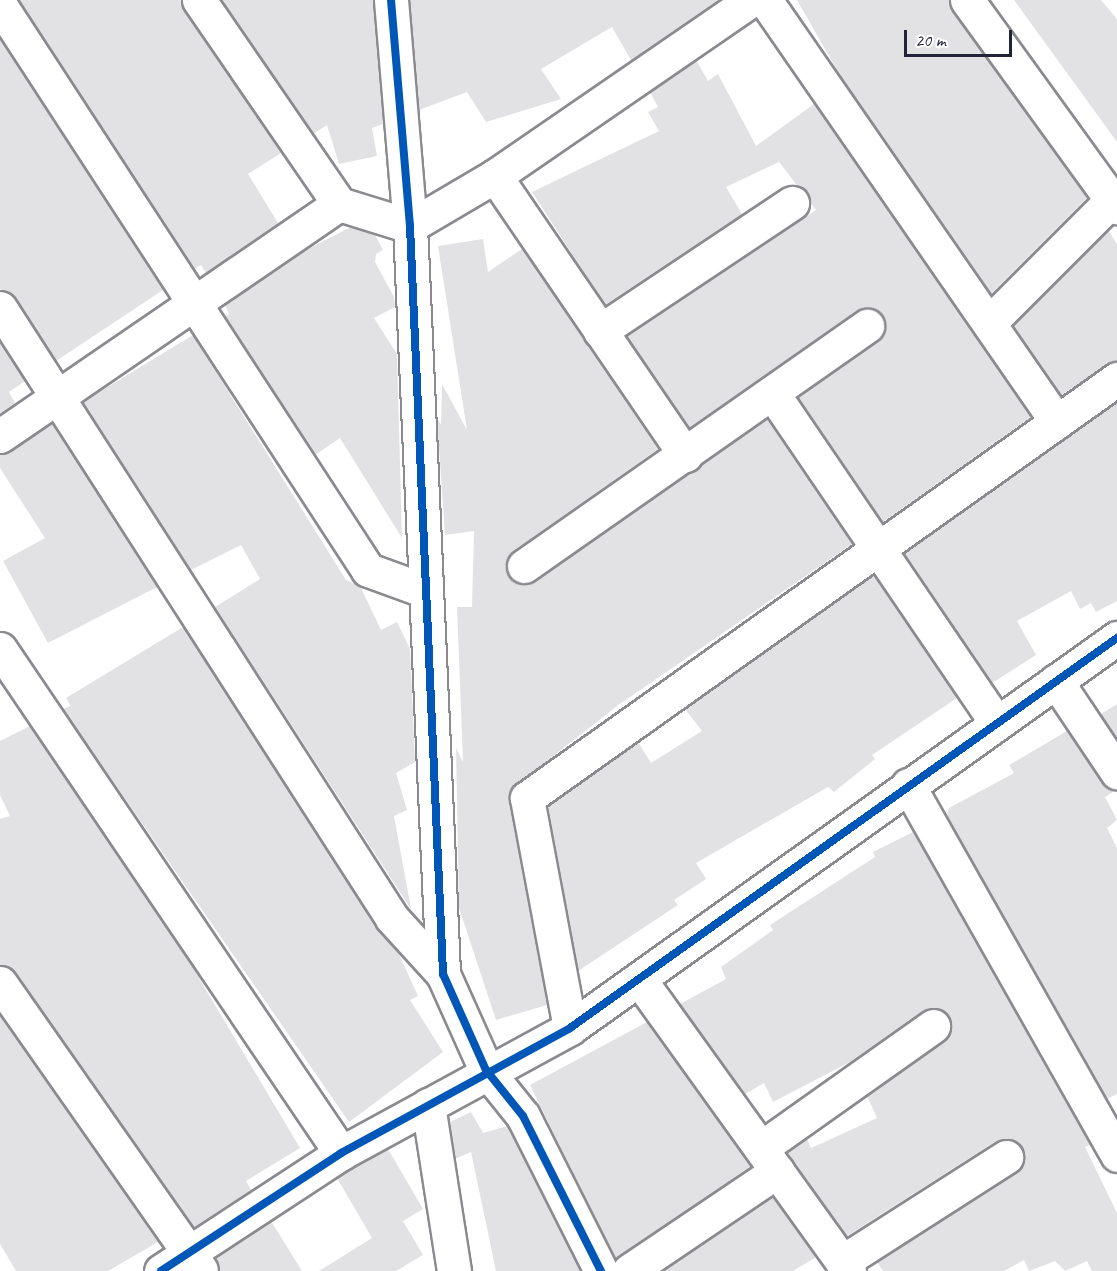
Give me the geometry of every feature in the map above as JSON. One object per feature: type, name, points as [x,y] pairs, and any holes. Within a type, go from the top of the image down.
[{"type":"street","points":[[199,0],[339,204],[410,226],[495,176],[751,0]]},
{"type":"street","points":[[391,0],[410,226],[423,590],[443,974]]},
{"type":"street","points":[[765,0],[1057,422]]},
{"type":"street","points":[[967,0],[1115,201],[989,323]]},
{"type":"street","points":[[0,5],[195,298],[368,570],[423,590]]},
{"type":"street","points":[[495,176],[685,455]]},
{"type":"street","points":[[600,331],[792,202]]},
{"type":"street","points":[[0,436],[195,298],[339,204]]},
{"type":"street","points":[[0,308],[59,395],[392,918],[443,974],[486,1070],[523,1116],[601,1271]]},
{"type":"street","points":[[524,566],[773,394],[867,326]]},
{"type":"street","points":[[570,1028],[527,798],[1117,379]]},
{"type":"street","points":[[773,394],[997,723]]},
{"type":"street","points":[[161,1271],[196,1262],[340,1153],[486,1070],[570,1028],[1117,638]]},
{"type":"street","points":[[0,649],[340,1153]]},
{"type":"street","points":[[1056,681],[1117,772]]},
{"type":"street","points":[[908,785],[1117,1155]]},
{"type":"street","points":[[639,978],[846,1266],[1006,1157]]},
{"type":"street","points":[[0,982],[196,1262]]},
{"type":"street","points":[[628,1271],[933,1026]]},
{"type":"street","points":[[428,1105],[454,1271]]},
{"type":"building","points":[[19,0],[180,0],[281,153],[248,174],[278,223],[206,273],[201,265],[194,269]]},
{"type":"building","points":[[222,0],[373,0],[383,124],[372,128],[377,156],[339,164],[327,125],[313,134]]},
{"type":"building","points":[[410,0],[718,0],[631,60],[612,27],[541,69],[561,99],[486,122],[467,92],[419,110]]},
{"type":"building","points":[[797,0],[949,0],[1087,198],[991,294],[844,82]]},
{"type":"building","points":[[1014,0],[1101,0],[1117,19],[1117,142]]},
{"type":"building","points":[[0,39],[163,290],[56,361],[16,298],[0,289]]},
{"type":"building","points":[[696,60],[708,81],[718,74],[756,146],[814,104],[1031,417],[883,522],[798,397],[878,341],[886,325],[875,309],[856,311],[689,428],[627,336],[816,210],[779,162],[726,187],[742,214],[605,305],[532,192],[659,131],[648,112],[658,107],[650,92]]},
{"type":"building","points":[[351,227],[375,235],[383,250],[376,254],[375,262],[394,297],[395,307],[374,318],[397,354],[402,538],[340,438],[315,455],[225,316],[229,314],[225,305],[302,252]]},
{"type":"building","points":[[1108,230],[1117,244],[1117,361],[1061,395],[1013,326]]},
{"type":"building","points":[[483,239],[488,272],[522,249],[658,449],[513,551],[505,567],[516,583],[535,581],[767,419],[852,544],[617,706],[510,790],[547,1005],[496,1020],[459,908],[456,748],[463,762],[457,607],[472,607],[474,531],[445,535],[437,418],[441,425],[442,384],[467,430],[438,246]]},
{"type":"building","points":[[193,335],[346,580],[360,586],[381,630],[397,622],[410,649],[415,762],[396,773],[407,810],[394,816],[411,909],[215,607],[260,579],[241,545],[191,570],[83,402]]},
{"type":"building","points":[[0,343],[25,381],[9,392],[15,403],[0,413]]},
{"type":"building","points":[[1117,402],[1117,601],[1096,612],[1091,603],[1080,609],[1071,591],[1017,621],[1036,655],[992,683],[904,553]]},
{"type":"building","points":[[52,423],[157,587],[48,643],[3,561],[45,538],[0,468],[0,454]]},
{"type":"building","points":[[873,575],[957,698],[872,755],[875,759],[834,792],[828,787],[696,863],[706,879],[674,900],[678,905],[578,971],[548,806],[638,742],[651,763],[702,731],[685,709]]},
{"type":"building","points":[[183,627],[376,928],[398,952],[418,996],[410,1000],[443,1052],[349,1122],[63,709],[71,706],[66,698]]},
{"type":"building","points":[[1117,704],[1117,738],[1101,714]]},
{"type":"building","points":[[30,726],[193,968],[300,1148],[246,1181],[251,1190],[194,1227],[15,972],[0,965],[0,819],[10,816],[0,795],[0,741]]},
{"type":"building","points":[[1067,731],[1101,782],[1116,790],[1105,797],[1117,820],[1107,828],[1117,848],[1117,1094],[1107,1099],[947,815],[949,808],[1014,773],[1009,765]]},
{"type":"building","points":[[913,832],[1090,1145],[1085,1147],[1117,1213],[1117,1271],[1092,1271],[1087,1261],[1065,1271],[1055,1261],[1029,1271],[1024,1260],[1004,1271],[883,1271],[877,1262],[1017,1172],[1025,1156],[1014,1140],[996,1141],[847,1236],[787,1153],[807,1139],[811,1148],[877,1118],[867,1096],[944,1041],[952,1024],[941,1009],[922,1011],[850,1062],[773,1102],[764,1083],[745,1094],[680,1004],[726,979],[721,967],[773,930],[770,925],[875,857],[873,852]]},
{"type":"building","points":[[0,1016],[158,1242],[108,1271],[16,1271],[0,1244]]},
{"type":"building","points":[[647,1022],[751,1166],[616,1259],[530,1085]]},
{"type":"building","points":[[471,1112],[483,1133],[507,1126],[580,1271],[496,1271],[471,1152],[455,1159],[450,1122]]},
{"type":"building","points":[[388,1149],[423,1209],[403,1221],[423,1255],[396,1271],[319,1271],[372,1238],[337,1178]]},
{"type":"building","points":[[772,1197],[816,1257],[793,1271],[662,1271]]},
{"type":"building","points":[[271,1221],[302,1271],[219,1271],[215,1258]]},
{"type":"cycle path","points":[[391,0],[410,226],[443,974],[486,1070],[523,1116],[601,1271]]},
{"type":"cycle path","points":[[161,1271],[341,1153],[570,1028],[1117,638]]}]
